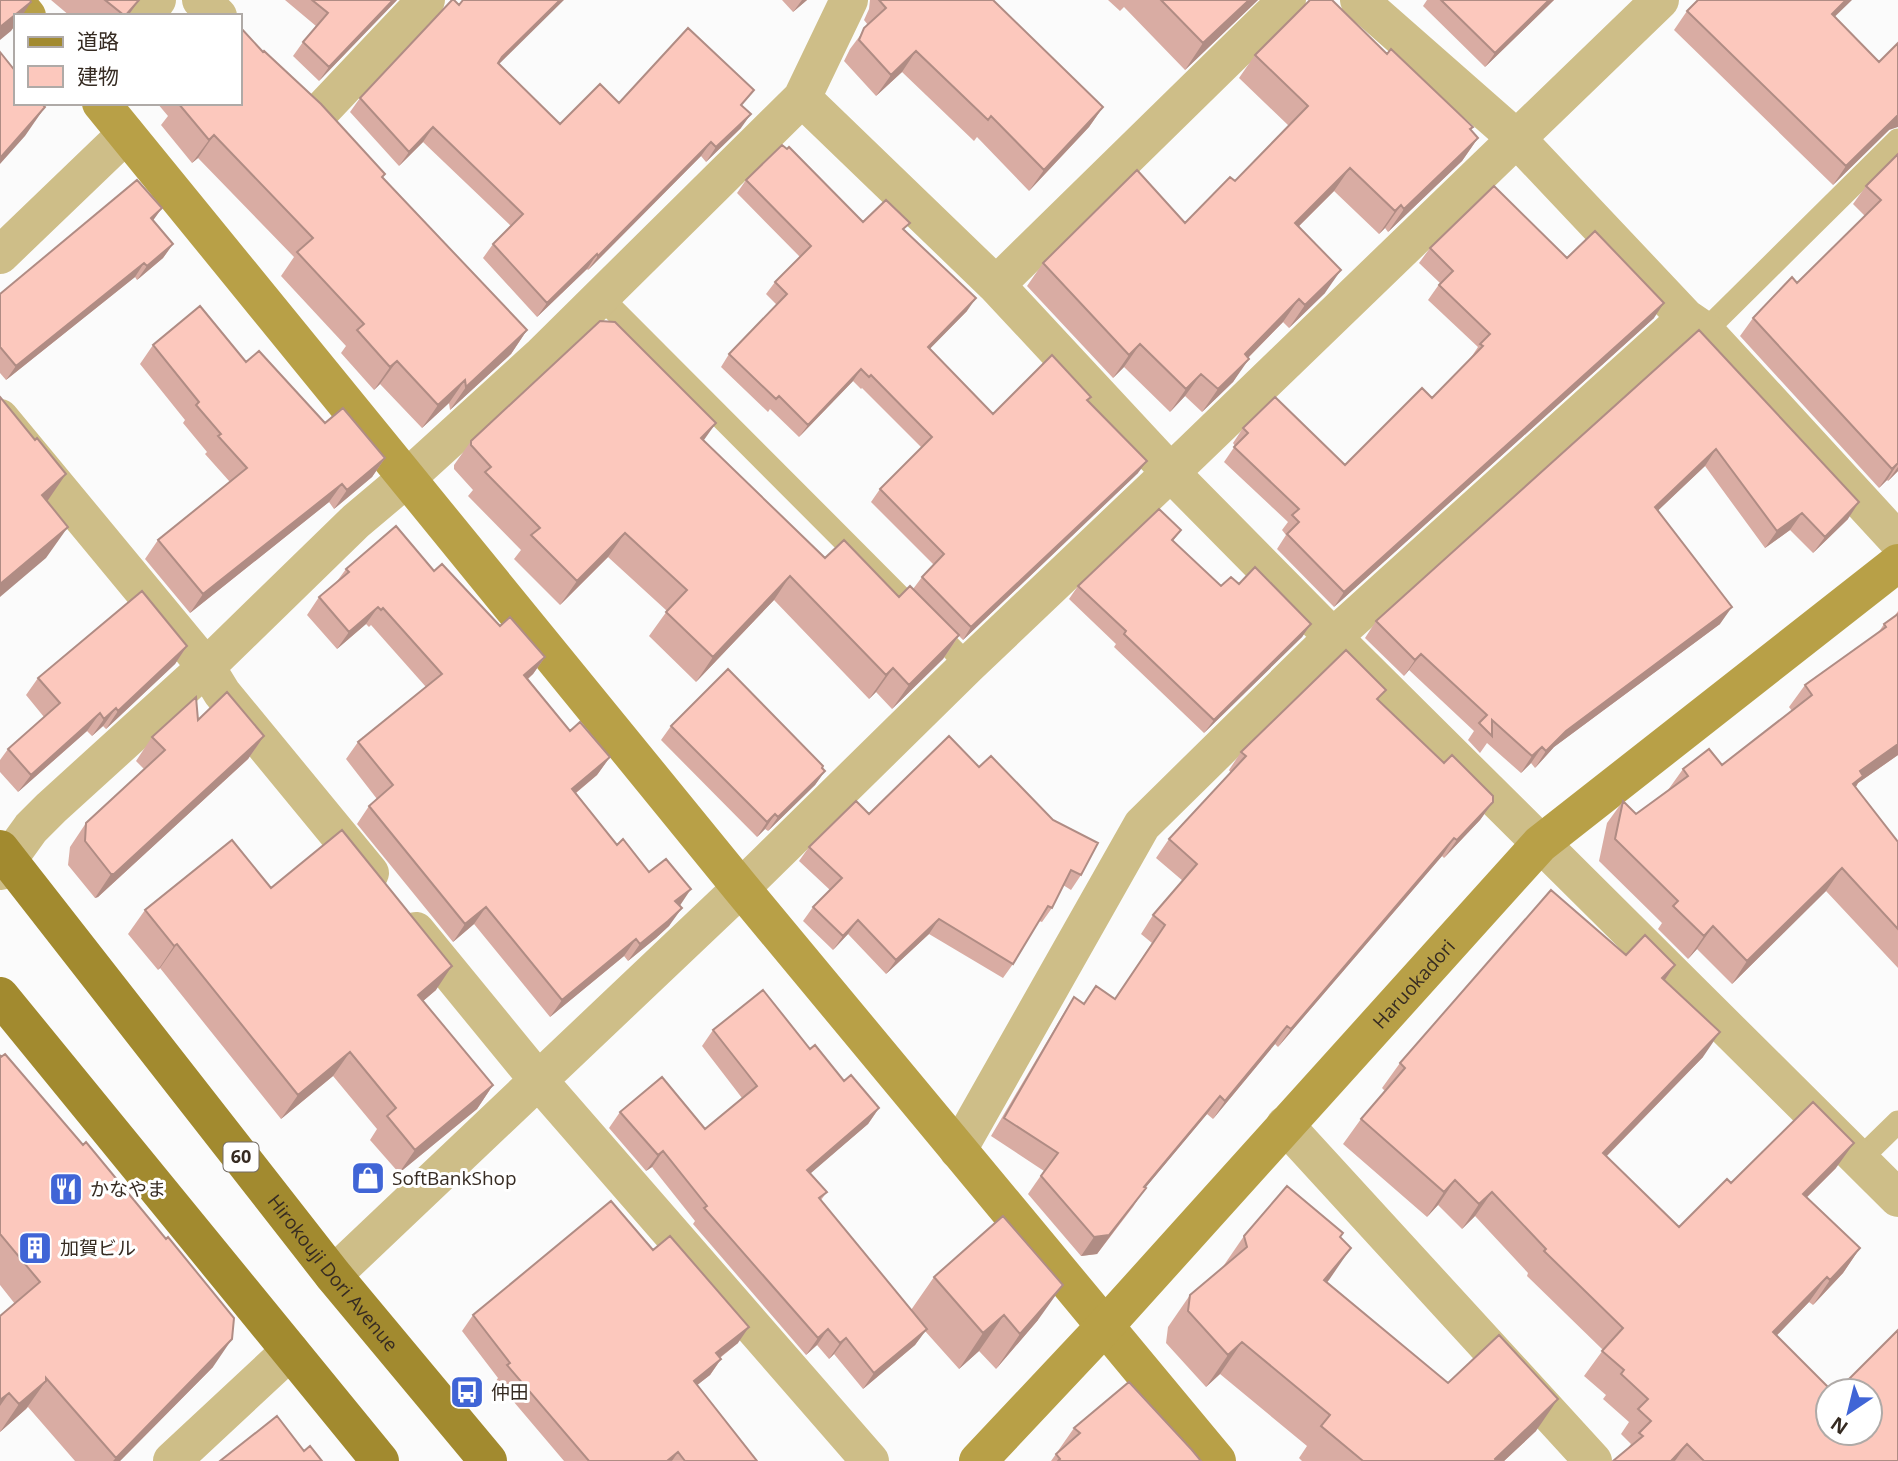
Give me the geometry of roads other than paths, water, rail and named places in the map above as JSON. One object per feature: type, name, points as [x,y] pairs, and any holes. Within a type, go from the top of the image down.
[{"type":"main road","name":"Hirokouji Dori Avenue","points":[[3,860],[333,1275],[488,1461]]},
{"type":"main road","points":[[0,996],[380,1461]]},
{"type":"street","points":[[14,0],[25,14]]},
{"type":"street","points":[[145,14],[157,0]]},
{"type":"street","points":[[201,0],[216,14]]},
{"type":"street","points":[[319,113],[426,0]]},
{"type":"street","points":[[3,860],[44,815],[206,667],[356,521],[542,355],[802,98],[849,0]]},
{"type":"street","points":[[996,285],[1287,0]]},
{"type":"street","points":[[1359,0],[1517,139],[1898,541]]},
{"type":"street","points":[[333,1275],[741,888],[968,664],[1171,473],[1660,0]]},
{"type":"street","points":[[802,98],[996,285],[1171,473],[1332,637],[1898,1198]]},
{"type":"street","points":[[102,105],[741,888],[1217,1461]]},
{"type":"street","points":[[0,255],[126,134]]},
{"type":"street","points":[[958,1150],[1142,825],[1332,637],[1695,324]]},
{"type":"street","points":[[514,325],[542,355]]},
{"type":"street","points":[[0,418],[206,667],[222,693],[538,1080],[870,1461]]},
{"type":"street","name":"Haruokadori","points":[[978,1461],[1105,1326],[1540,844],[1898,563]]},
{"type":"street","points":[[1285,1125],[1593,1461]]},
{"type":"street","points":[[172,1461],[290,1351]]},
{"type":"lane","points":[[1695,324],[1898,140]]},
{"type":"lane","points":[[601,297],[968,664]]},
{"type":"lane","points":[[1859,1160],[1898,1122]]},
{"type":"place","name":"SoftBankShop","points":[[368,1178]]},
{"type":"place","name":"かなやま","points":[[66,1189]]},
{"type":"place","name":"加賀ビル","points":[[35,1248]]},
{"type":"place","name":"仲田","points":[[467,1392]]}]
